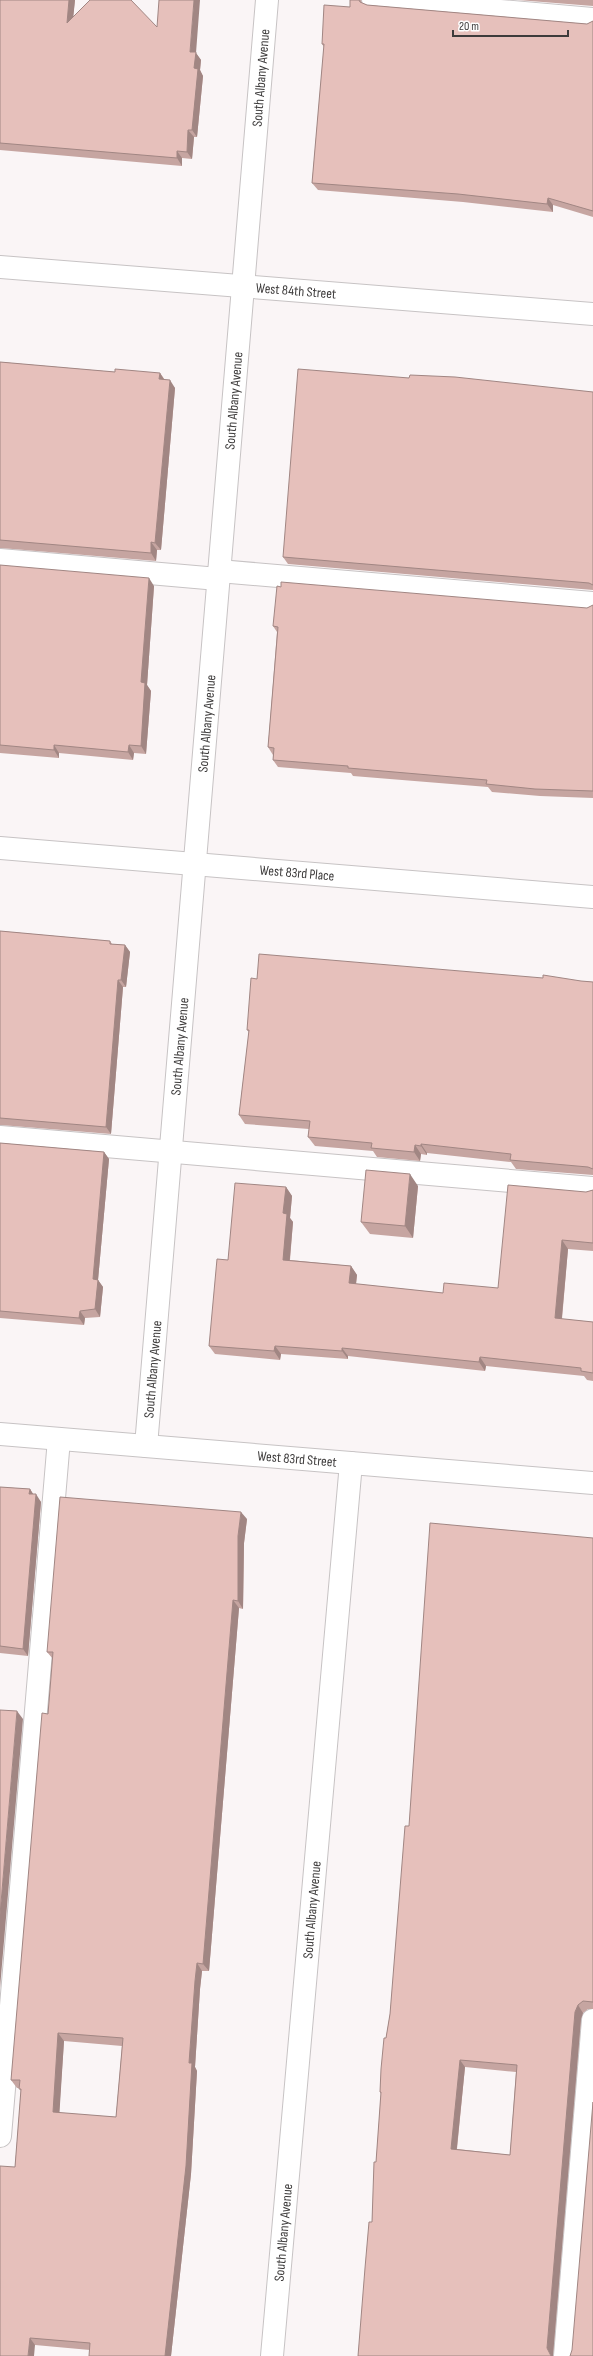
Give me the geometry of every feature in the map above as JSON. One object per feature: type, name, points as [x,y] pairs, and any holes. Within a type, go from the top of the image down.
[{"type":"street","name":"South Albany Avenue","points":[[146,1446],[267,0]]},
{"type":"street","points":[[373,0],[593,20]]},
{"type":"street","name":"West 84th Street","points":[[0,267],[593,314]]},
{"type":"street","points":[[0,560],[593,603]]},
{"type":"street","name":"West 83rd Place","points":[[0,848],[593,897]]},
{"type":"street","points":[[0,1137],[593,1188]]},
{"type":"street","name":"West 83rd Street","points":[[0,1434],[593,1483]]},
{"type":"street","points":[[0,2136],[59,1439]]},
{"type":"street","name":"South Albany Avenue","points":[[272,2356],[351,1463]]},
{"type":"street","points":[[565,2356],[593,2020]]},
{"type":"building","points":[[0,0],[69,0],[67,23],[90,0],[131,0],[157,27],[159,0],[194,0],[190,52],[196,52],[194,68],[198,69],[192,130],[188,130],[187,152],[177,151],[177,158],[0,143]]},
{"type":"building","points":[[350,0],[359,0],[367,5],[587,24],[593,21],[593,211],[548,198],[547,204],[458,194],[312,183],[324,44],[322,44],[324,5],[350,7]]},
{"type":"building","points":[[0,362],[115,372],[115,369],[160,373],[159,379],[170,380],[155,543],[151,542],[151,553],[0,540]]},
{"type":"building","points":[[298,369],[409,378],[410,375],[455,377],[593,392],[593,585],[589,583],[283,557]]},
{"type":"building","points":[[0,565],[149,578],[141,682],[145,683],[141,746],[129,745],[128,752],[54,745],[54,750],[0,745]]},
{"type":"building","points":[[281,582],[587,608],[593,605],[593,791],[535,789],[486,784],[487,780],[273,760],[274,748],[268,747],[278,627],[273,626],[277,586],[281,587]]},
{"type":"building","points":[[0,931],[110,941],[110,944],[125,945],[121,980],[118,980],[106,1127],[0,1118]]},
{"type":"building","points":[[259,954],[543,978],[543,975],[593,982],[593,1169],[588,1167],[510,1160],[511,1154],[421,1144],[421,1146],[415,1145],[414,1152],[371,1148],[372,1143],[308,1137],[310,1121],[239,1115],[249,1030],[247,1030],[251,978],[257,979]]},
{"type":"building","points":[[0,1143],[104,1152],[93,1279],[98,1280],[95,1309],[80,1311],[79,1318],[0,1311]]},
{"type":"building","points":[[366,1170],[410,1174],[405,1226],[361,1222]]},
{"type":"building","points":[[235,1183],[286,1187],[283,1213],[287,1214],[283,1260],[351,1266],[349,1283],[443,1293],[444,1283],[498,1288],[508,1185],[586,1192],[593,1190],[593,1243],[562,1240],[555,1318],[593,1322],[593,1373],[581,1371],[581,1368],[480,1357],[479,1362],[342,1348],[342,1351],[275,1346],[274,1351],[209,1346],[217,1259],[228,1260]]},
{"type":"building","points":[[0,1487],[30,1489],[29,1494],[36,1494],[23,1649],[0,1646]]},
{"type":"building","points":[[60,1497],[241,1512],[238,1536],[238,1601],[233,1600],[203,1964],[197,1963],[195,1981],[189,2063],[192,2063],[186,2166],[165,2356],[89,2356],[90,2343],[30,2338],[28,2356],[0,2356],[0,2166],[15,2167],[21,2089],[19,2089],[20,2080],[11,2080],[42,1713],[48,1714],[53,1652],[47,1652]],"holes":[[[58,2033],[123,2038],[116,2117],[53,2112]]]},
{"type":"building","points":[[430,1523],[593,1538],[593,2002],[583,2001],[578,2005],[575,2012],[547,2348],[551,2356],[358,2356],[369,2222],[372,2222],[374,2162],[376,2162],[381,2092],[381,2069],[384,2038],[386,2038],[390,2014],[405,1826],[409,1826]],"holes":[[[460,2060],[517,2065],[510,2155],[451,2149]]]},
{"type":"building","points":[[0,1710],[17,1711],[0,1915]]},
{"type":"building","points":[[593,2102],[593,2356],[570,2356],[572,2350]]}]
